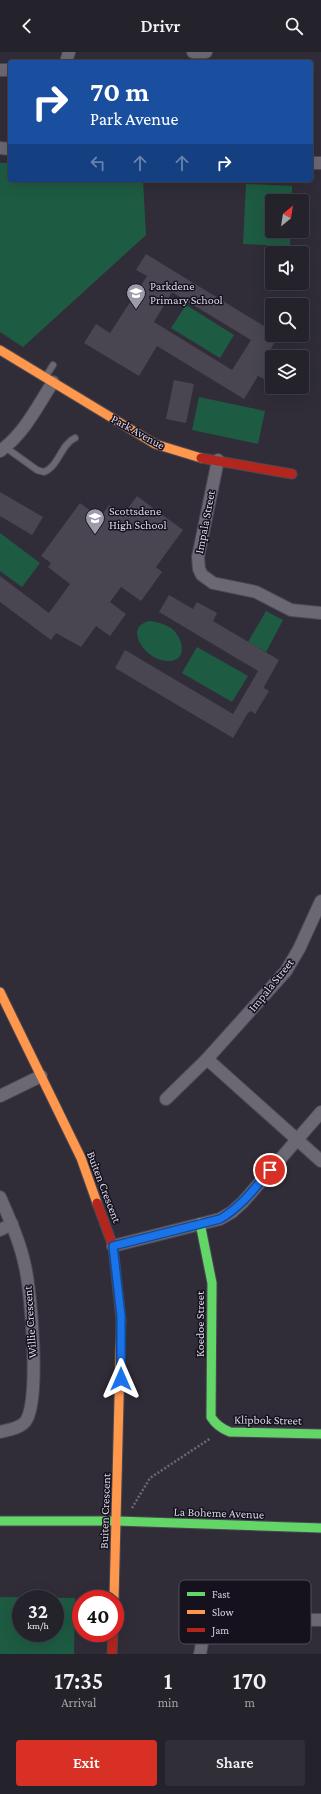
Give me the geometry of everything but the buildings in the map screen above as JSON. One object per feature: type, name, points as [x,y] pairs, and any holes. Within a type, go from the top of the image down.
[{"type":"street","points":[[193,52],[206,52]]},
{"type":"street","name":"Park Avenue","points":[[0,350],[155,444],[175,451],[292,474]]},
{"type":"street","points":[[3,449],[24,428],[49,380]]},
{"type":"street","name":"Impala Street","points":[[218,460],[198,556],[199,569],[202,574],[213,583],[256,592],[291,610],[321,613]]},
{"type":"street","name":"Impala Street","points":[[166,1099],[207,1059],[286,971],[299,949],[321,901]]},
{"type":"street","name":"Buiten Crescent","points":[[0,992],[81,1158],[113,1246],[121,1316],[114,1590]]},
{"type":"street","points":[[207,1059],[321,1162]]},
{"type":"street","points":[[0,1096],[41,1076]]},
{"type":"street","points":[[113,1246],[220,1219],[232,1212],[243,1202],[321,1112]]},
{"type":"street","name":"Willie Crescent","points":[[0,1197],[19,1242],[26,1266],[33,1340],[33,1383],[30,1414],[25,1422],[18,1427],[0,1432]]},
{"type":"street","name":"Koedoe Street","points":[[200,1223],[212,1283],[211,1417],[217,1425]]},
{"type":"street","points":[[0,1230],[12,1224]]},
{"type":"street","name":"Klipbok Street","points":[[217,1425],[230,1432],[321,1434]]},
{"type":"street","name":"La Boheme Avenue","points":[[0,1521],[116,1522],[321,1528]]},
{"type":"street","points":[[311,1620],[321,1620]]},
{"type":"street","points":[[112,1654],[113,1642]]},
{"type":"street","points":[[200,1654],[202,1644]]},
{"type":"lane","points":[[49,380],[53,365]]},
{"type":"lane","points":[[3,449],[37,470],[44,472],[50,467],[69,442],[75,438]]},
{"type":"lane","points":[[50,467],[61,464]]},
{"type":"path","points":[[131,1511],[150,1478],[212,1438],[217,1425]]},
{"type":"green space","points":[[0,163],[8,163],[8,182],[143,182],[146,235],[23,347],[0,332]]},
{"type":"green space","points":[[246,184],[292,186],[292,194],[265,194],[265,238],[290,238],[290,246],[243,244]]},
{"type":"green space","points":[[186,305],[234,335],[220,358],[171,328]]},
{"type":"green space","points":[[199,397],[265,411],[258,444],[192,430]]},
{"type":"green space","points":[[0,533],[40,563],[22,587],[0,571]]},
{"type":"green space","points":[[266,611],[283,620],[266,652],[248,642]]},
{"type":"green space","points":[[150,621],[166,625],[179,637],[182,648],[179,657],[175,660],[168,661],[159,659],[145,650],[140,643],[137,636],[138,629],[142,624]]},
{"type":"green space","points":[[197,647],[248,676],[232,702],[182,673]]},
{"type":"green space","points":[[0,1597],[12,1597],[12,1642],[64,1642],[64,1598],[72,1598],[72,1642],[74,1642],[74,1654],[0,1654]]},
{"type":"traffic: fast","points":[[200,1223],[212,1283],[211,1417],[224,1430],[230,1432],[321,1434]]},
{"type":"traffic: fast","points":[[0,1521],[117,1521],[321,1528]]},
{"type":"traffic: slow","points":[[0,350],[155,444],[201,458]]},
{"type":"traffic: slow","points":[[0,992],[81,1158],[97,1203]]},
{"type":"traffic: slow","points":[[114,1590],[121,1320]]},
{"type":"traffic: jam","points":[[201,458],[292,474]]},
{"type":"traffic: jam","points":[[97,1203],[113,1246],[121,1320]]},
{"type":"traffic: jam","points":[[112,1654],[113,1642]]},
{"type":"place","name":"Parkdene Primary School","points":[[136,310]]},
{"type":"place","name":"Scottsdene High School","points":[[95,535]]},
{"type":"route","points":[[121,1379],[121,1316],[113,1246],[220,1219],[232,1212],[243,1202],[270,1170]]}]
